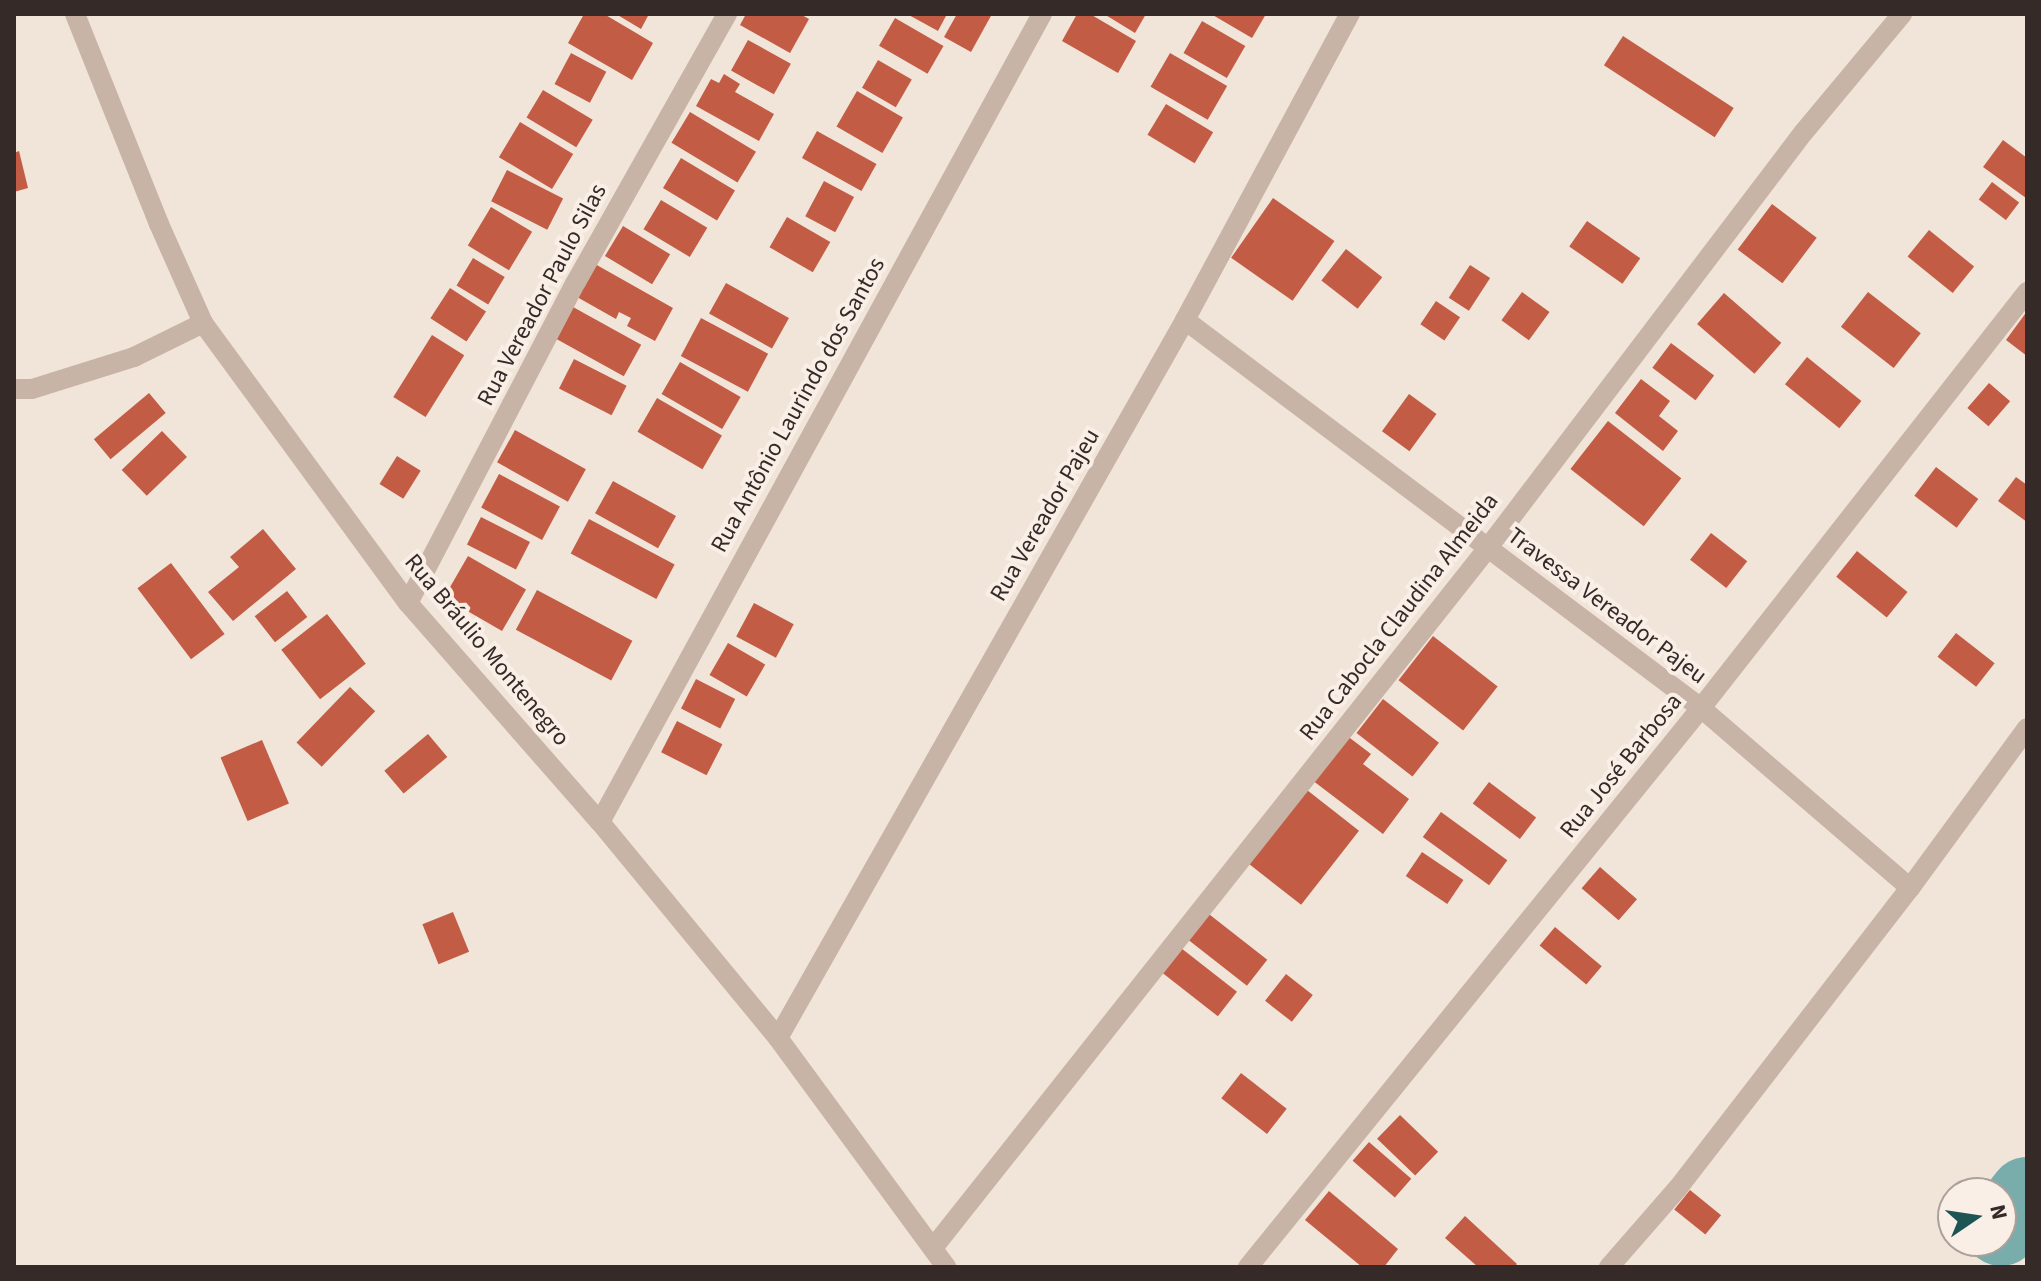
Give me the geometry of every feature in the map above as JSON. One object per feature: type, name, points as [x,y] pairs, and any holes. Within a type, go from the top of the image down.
[{"type":"street","name":"Rua Vereador Paulo Silas","points":[[408,603],[576,282],[727,14]]},
{"type":"street","name":"Rua Antônio Laurindo dos Santos","points":[[600,822],[1042,14]]},
{"type":"street","name":"Rua Vereador Pajeu","points":[[778,1038],[1185,320],[1350,14]]},
{"type":"street","name":"Rua Cabocla Claudina Almeida","points":[[933,1248],[1487,549],[1803,133],[1902,14]]},
{"type":"street","name":"Rua Bráulio Montenegro","points":[[77,15],[159,224],[203,323],[408,603],[600,822],[778,1038],[946,1267]]},
{"type":"street","name":"Rua José Barbosa","points":[[1248,1267],[1701,708],[2027,292]]},
{"type":"street","name":"Travessa Vereador Pajeu","points":[[1185,320],[1701,708],[1910,888]]},
{"type":"street","points":[[14,389],[32,389],[134,357],[203,323]]},
{"type":"street","points":[[1609,1267],[1678,1188],[1910,888],[2027,728]]},
{"type":"building","points":[[584,14],[604,14],[653,43],[632,80],[568,43]]},
{"type":"building","points":[[616,14],[649,14],[641,29]]},
{"type":"building","points":[[746,14],[800,14],[809,19],[790,53],[740,25]]},
{"type":"building","points":[[907,14],[947,14],[938,31]]},
{"type":"building","points":[[957,14],[992,14],[971,52],[944,37]]},
{"type":"building","points":[[1077,14],[1090,14],[1136,41],[1118,73],[1062,41]]},
{"type":"building","points":[[1104,14],[1146,14],[1135,33]]},
{"type":"building","points":[[1211,14],[1266,14],[1252,38]]},
{"type":"building","points":[[895,18],[943,46],[927,74],[879,46]]},
{"type":"building","points":[[1202,21],[1245,46],[1227,78],[1184,53]]},
{"type":"building","points":[[1623,36],[1734,108],[1715,137],[1604,65]]},
{"type":"building","points":[[748,40],[791,64],[774,94],[731,71]]},
{"type":"building","points":[[571,53],[606,72],[590,103],[555,84]]},
{"type":"building","points":[[1170,53],[1227,86],[1208,120],[1150,87]]},
{"type":"building","points":[[878,60],[912,80],[896,107],[862,88]]},
{"type":"building","points":[[724,74],[740,84],[735,92],[774,114],[759,141],[696,106],[711,79],[719,83]]},
{"type":"building","points":[[543,90],[593,120],[576,147],[527,117]]},
{"type":"building","points":[[857,91],[903,118],[882,153],[836,127]]},
{"type":"building","points":[[1166,104],[1213,132],[1195,163],[1147,135]]},
{"type":"building","points":[[690,112],[756,152],[737,183],[671,143]]},
{"type":"building","points":[[520,122],[573,154],[552,189],[499,157]]},
{"type":"building","points":[[817,131],[876,164],[861,191],[802,158]]},
{"type":"building","points":[[2003,140],[2027,158],[2026,198],[1983,167]]},
{"type":"building","points":[[19,151],[28,188],[14,192],[14,153]]},
{"type":"building","points":[[681,158],[735,190],[717,220],[663,188]]},
{"type":"building","points":[[507,170],[563,199],[547,230],[491,201]]},
{"type":"building","points":[[824,181],[854,197],[835,232],[805,216]]},
{"type":"building","points":[[1992,182],[2019,202],[2006,220],[1979,200]]},
{"type":"building","points":[[1273,198],[1334,241],[1293,301],[1231,258]]},
{"type":"building","points":[[661,200],[707,228],[690,257],[643,229]]},
{"type":"building","points":[[1772,204],[1817,238],[1782,283],[1738,250]]},
{"type":"building","points":[[491,207],[532,232],[509,270],[468,246]]},
{"type":"building","points":[[787,217],[830,242],[813,272],[770,247]]},
{"type":"building","points":[[1587,221],[1640,258],[1622,284],[1569,246]]},
{"type":"building","points":[[623,226],[670,254],[652,284],[605,256]]},
{"type":"building","points":[[1929,230],[1974,267],[1953,293],[1908,256]]},
{"type":"building","points":[[1346,249],[1382,277],[1358,309],[1321,281]]},
{"type":"building","points":[[473,258],[505,277],[488,304],[457,285]]},
{"type":"building","points":[[595,264],[673,308],[655,341],[627,326],[631,318],[619,312],[616,319],[577,297]]},
{"type":"building","points":[[1470,265],[1490,278],[1469,311],[1449,298]]},
{"type":"building","points":[[726,283],[789,318],[772,349],[709,314]]},
{"type":"building","points":[[450,288],[486,311],[466,342],[430,318]]},
{"type":"building","points":[[1522,292],[1550,312],[1529,340],[1501,320]]},
{"type":"building","points":[[1868,292],[1921,333],[1894,368],[1841,327]]},
{"type":"building","points":[[1724,293],[1781,343],[1754,374],[1697,324]]},
{"type":"building","points":[[1436,301],[1460,317],[1444,340],[1420,324]]},
{"type":"building","points":[[573,307],[641,345],[624,376],[556,338]]},
{"type":"building","points":[[2027,315],[2027,356],[2006,340]]},
{"type":"building","points":[[701,318],[768,354],[748,392],[681,356]]},
{"type":"building","points":[[432,335],[464,355],[426,417],[393,397]]},
{"type":"building","points":[[1671,343],[1714,375],[1695,400],[1652,368]]},
{"type":"building","points":[[1807,357],[1861,401],[1839,428],[1785,384]]},
{"type":"building","points":[[574,359],[627,386],[612,415],[559,388]]},
{"type":"building","points":[[680,362],[741,397],[722,429],[662,394]]},
{"type":"building","points":[[1641,379],[1670,401],[1659,416],[1678,431],[1663,451],[1615,413]]},
{"type":"building","points":[[1989,383],[2010,401],[1988,426],[1967,408]]},
{"type":"building","points":[[149,393],[166,413],[111,459],[94,439]]},
{"type":"building","points":[[1409,394],[1437,414],[1409,451],[1382,431]]},
{"type":"building","points":[[657,398],[722,436],[702,469],[638,432]]},
{"type":"building","points":[[1608,421],[1681,478],[1644,526],[1570,469]]},
{"type":"building","points":[[515,430],[586,469],[568,502],[497,462]]},
{"type":"building","points":[[162,431],[187,457],[147,496],[122,470]]},
{"type":"building","points":[[397,456],[421,471],[403,499],[380,484]]},
{"type":"building","points":[[1936,467],[1978,499],[1957,528],[1914,496]]},
{"type":"building","points":[[499,474],[560,506],[542,540],[481,508]]},
{"type":"building","points":[[2016,477],[2027,485],[2027,522],[1998,501]]},
{"type":"building","points":[[613,481],[676,516],[658,548],[595,513]]},
{"type":"building","points":[[481,517],[530,542],[516,570],[467,545]]},
{"type":"building","points":[[589,519],[675,565],[656,599],[571,553]]},
{"type":"building","points":[[263,529],[296,569],[233,621],[208,592],[239,567],[230,557]]},
{"type":"building","points":[[1711,533],[1747,561],[1726,588],[1690,560]]},
{"type":"building","points":[[1857,551],[1908,592],[1887,618],[1836,577]]},
{"type":"building","points":[[468,556],[526,589],[502,631],[444,598]]},
{"type":"building","points":[[171,563],[225,634],[191,659],[137,588]]},
{"type":"building","points":[[537,590],[632,641],[611,680],[516,630]]},
{"type":"building","points":[[287,591],[307,617],[275,642],[255,616]]},
{"type":"building","points":[[754,603],[794,624],[776,658],[736,637]]},
{"type":"building","points":[[327,614],[366,664],[320,699],[281,650]]},
{"type":"building","points":[[1956,633],[1995,663],[1976,687],[1938,657]]},
{"type":"building","points":[[1433,636],[1498,686],[1463,731],[1399,680]]},
{"type":"building","points":[[728,643],[765,664],[747,697],[710,675]]},
{"type":"building","points":[[696,679],[735,699],[720,728],[681,708]]},
{"type":"building","points":[[350,687],[375,711],[322,767],[297,742]]},
{"type":"building","points":[[1383,699],[1439,743],[1412,777],[1357,733]]},
{"type":"building","points":[[677,721],[722,744],[707,775],[661,752]]},
{"type":"building","points":[[428,734],[447,757],[404,794],[384,771]]},
{"type":"building","points":[[1346,735],[1371,754],[1363,764],[1409,799],[1383,834],[1312,780]]},
{"type":"building","points":[[262,740],[289,804],[248,821],[221,758]]},
{"type":"building","points":[[1489,782],[1536,818],[1520,839],[1473,804]]},
{"type":"building","points":[[1307,790],[1359,831],[1301,905],[1249,864]]},
{"type":"building","points":[[1441,812],[1507,860],[1489,885],[1423,837]]},
{"type":"building","points":[[1422,852],[1463,880],[1447,904],[1406,876]]},
{"type":"building","points":[[1600,867],[1637,899],[1619,920],[1582,888]]},
{"type":"building","points":[[1205,911],[1267,960],[1247,986],[1185,937]]},
{"type":"building","points":[[453,912],[469,952],[439,964],[422,924]]},
{"type":"building","points":[[1555,927],[1602,966],[1586,985],[1540,945]]},
{"type":"building","points":[[1181,948],[1237,992],[1218,1016],[1162,972]]},
{"type":"building","points":[[1286,974],[1313,995],[1292,1022],[1265,1001]]},
{"type":"building","points":[[1241,1073],[1287,1109],[1267,1134],[1221,1098]]},
{"type":"building","points":[[1400,1115],[1438,1152],[1415,1176],[1377,1139]]},
{"type":"building","points":[[1369,1142],[1411,1179],[1395,1198],[1353,1161]]},
{"type":"building","points":[[1690,1190],[1721,1215],[1705,1235],[1674,1209]]},
{"type":"building","points":[[1329,1191],[1398,1249],[1384,1267],[1362,1267],[1305,1220]]},
{"type":"building","points":[[1465,1216],[1517,1264],[1514,1267],[1478,1267],[1445,1238]]},
{"type":"waterway","points":[[2017,1208],[2027,1195]]}]
